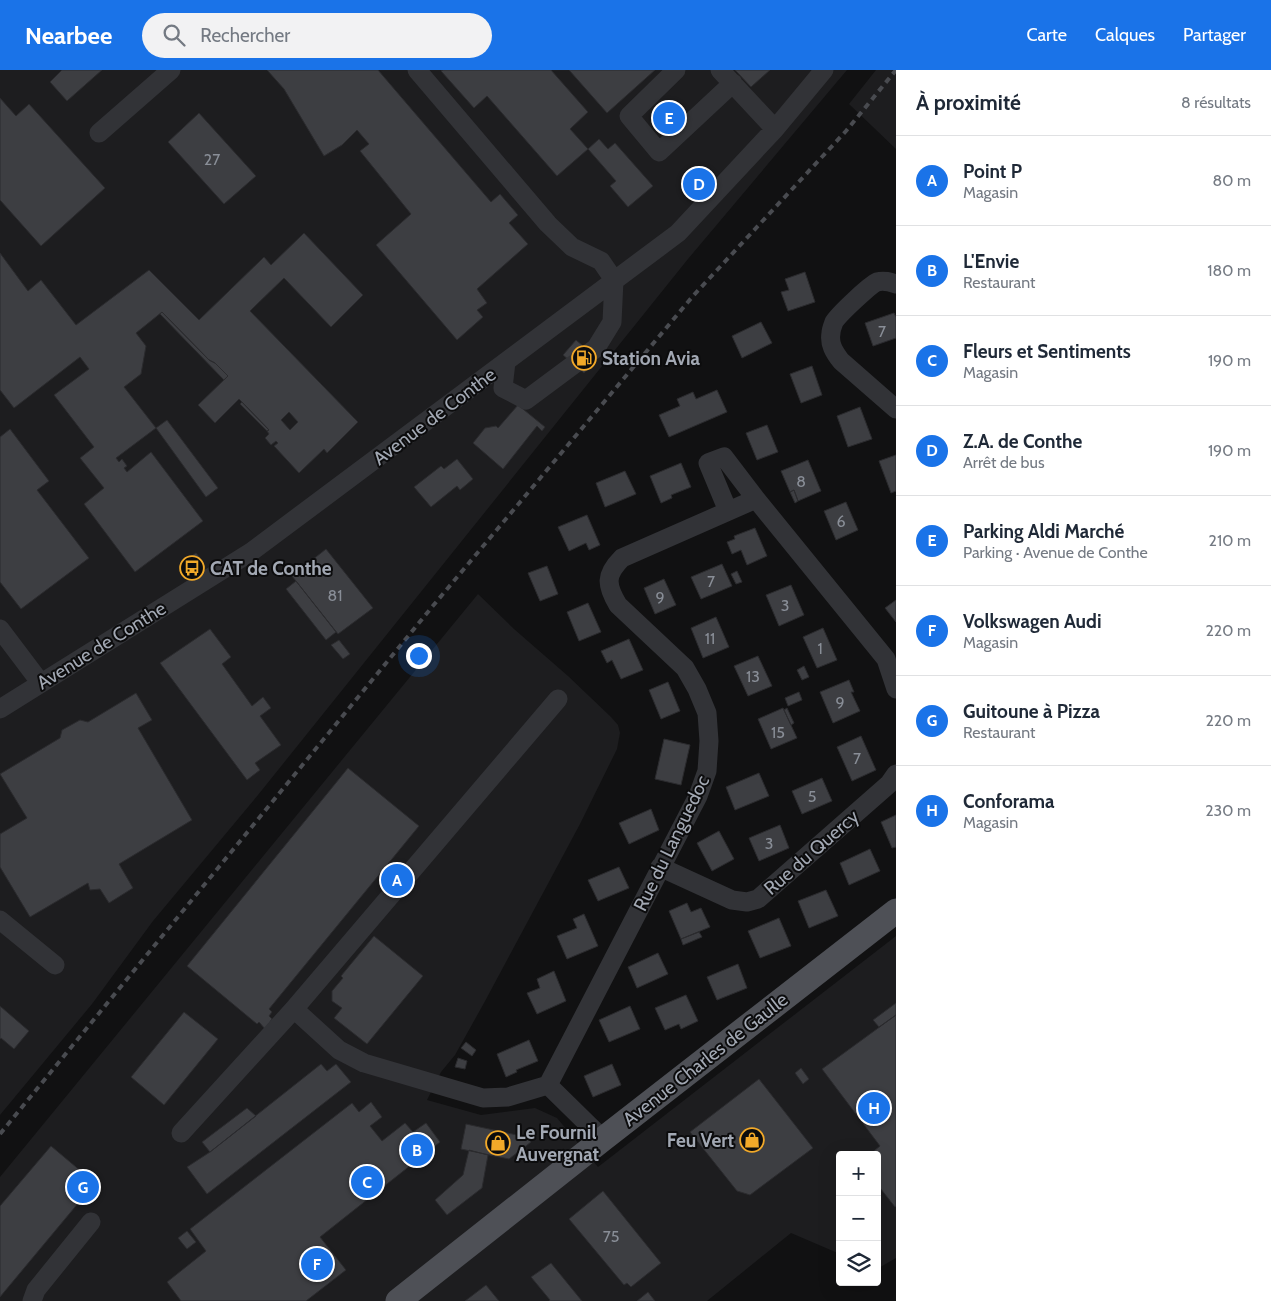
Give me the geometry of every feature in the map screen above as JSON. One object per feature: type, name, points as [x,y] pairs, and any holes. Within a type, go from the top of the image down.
[{"type":"main road","name":"Avenue Charles de Gaulle","points":[[398,1301],[603,1138],[896,911]]},
{"type":"street","points":[[99,133],[171,70]]},
{"type":"street","points":[[416,70],[548,224],[572,247],[601,261],[614,280],[612,322],[596,348],[526,400],[503,388],[506,362]]},
{"type":"street","points":[[676,70],[629,116],[659,152],[726,77],[775,129]]},
{"type":"street","name":"Avenue de Conthe","points":[[0,709],[40,682],[251,552],[678,233],[775,129],[824,70]]},
{"type":"street","points":[[896,284],[889,281],[871,285],[835,321],[831,331],[831,341],[834,352],[841,361],[896,408]]},
{"type":"street","points":[[728,511],[708,464],[724,456],[756,499],[891,658],[896,687]]},
{"type":"street","name":"Rue du Languedoc","points":[[548,1085],[698,796],[707,771],[710,741],[707,713],[698,689],[685,668],[618,605],[610,592],[608,580],[612,568],[622,558],[756,499]]},
{"type":"street","points":[[0,629],[40,682]]},
{"type":"street","points":[[181,1133],[294,1010],[558,699]]},
{"type":"street","name":"Rue du Quercy","points":[[660,867],[732,900],[747,902],[758,899],[889,784],[896,774]]},
{"type":"street","points":[[0,920],[56,965]]},
{"type":"street","points":[[294,1010],[339,1050],[364,1063],[483,1098],[508,1097],[548,1085],[603,1138]]},
{"type":"street","points":[[32,1301],[36,1290],[91,1222]]},
{"type":"shaded area","points":[[0,70],[847,70],[688,259],[258,795],[153,921],[92,1004],[0,1115]]},
{"type":"shaded area","points":[[876,70],[896,70],[896,149],[849,104]]},
{"type":"shaded area","points":[[478,594],[611,717],[618,725],[620,733],[617,749],[580,824],[484,1003],[455,1055],[441,1072],[427,1100],[481,1115],[535,1108],[557,1118],[598,1167],[896,936],[896,1258],[881,1267],[881,1151],[836,1151],[836,1252],[791,1233],[707,1301],[0,1301],[0,1177]]},
{"type":"building","points":[[62,70],[102,70],[67,101],[50,82]]},
{"type":"building","points":[[267,70],[378,70],[491,202],[500,194],[518,215],[509,223],[528,244],[477,289],[487,303],[477,310],[483,317],[457,340],[376,245],[411,214],[360,151],[369,144],[357,130],[342,145],[324,156],[284,89]]},
{"type":"building","points":[[551,70],[588,112],[570,129],[588,149],[557,176],[487,96],[474,108],[441,71]]},
{"type":"building","points":[[569,70],[655,70],[607,113]]},
{"type":"building","points":[[735,70],[770,70],[751,87]]},
{"type":"building","points":[[0,98],[16,116],[29,104],[105,188],[41,246],[0,200]]},
{"type":"building","points":[[199,113],[256,176],[224,204],[168,142]]},
{"type":"building","points":[[599,139],[608,149],[615,143],[653,186],[628,207],[610,186],[616,181],[588,149]]},
{"type":"building","points":[[304,233],[363,295],[331,327],[284,278],[250,311],[358,422],[327,453],[324,449],[299,473],[274,446],[278,443],[276,441],[271,445],[265,438],[269,434],[267,431],[269,430],[239,399],[215,423],[198,405],[228,376],[215,363],[209,360],[162,312],[136,333],[146,346],[141,374],[124,387],[156,428],[116,458],[119,462],[122,459],[127,466],[124,468],[127,472],[151,452],[203,521],[135,572],[84,504],[104,488],[80,458],[94,447],[54,395],[89,369],[80,357],[14,408],[0,390],[0,253],[28,291],[41,280],[76,325],[149,270],[199,320],[264,257],[271,265]],"holes":[[[289,412],[298,422],[290,430],[281,420]]]},
{"type":"building","points":[[805,272],[815,302],[788,311],[781,292],[789,290],[785,279]]},
{"type":"building","points":[[162,312],[209,360],[215,363],[228,376],[224,380],[160,314]]},
{"type":"building","points":[[894,313],[896,317],[896,338],[873,346],[865,323]]},
{"type":"building","points":[[761,322],[772,343],[742,358],[732,336]]},
{"type":"building","points":[[576,340],[597,358],[584,373],[563,355]]},
{"type":"building","points":[[812,366],[822,395],[801,403],[790,374]]},
{"type":"building","points":[[717,390],[727,412],[669,437],[659,415],[680,406],[677,399],[693,392],[696,399]]},
{"type":"building","points":[[242,402],[269,430],[267,431],[240,404]]},
{"type":"building","points":[[518,405],[545,427],[542,431],[537,426],[503,469],[473,443],[485,428],[496,426],[498,428]]},
{"type":"building","points":[[860,407],[872,439],[848,447],[837,416]]},
{"type":"building","points":[[167,420],[218,488],[206,497],[156,428]]},
{"type":"building","points":[[767,425],[778,452],[757,460],[746,433]]},
{"type":"building","points":[[10,429],[49,481],[37,490],[89,558],[21,609],[0,582],[0,437]]},
{"type":"building","points":[[896,455],[896,491],[891,493],[879,461]]},
{"type":"building","points":[[457,459],[473,479],[460,490],[457,486],[431,507],[414,487],[441,466],[444,469]]},
{"type":"building","points":[[808,460],[821,491],[798,501],[794,490],[790,492],[781,471]]},
{"type":"building","points":[[681,463],[691,487],[671,495],[672,498],[661,503],[650,476]]},
{"type":"building","points":[[625,471],[636,494],[605,507],[596,483]]},
{"type":"building","points":[[794,490],[798,501],[795,503],[790,492]]},
{"type":"building","points":[[846,502],[858,530],[836,540],[824,511]]},
{"type":"building","points":[[587,515],[600,545],[589,550],[586,543],[569,551],[558,527]]},
{"type":"building","points":[[755,528],[767,556],[747,565],[741,550],[732,554],[727,542],[735,539],[734,536]]},
{"type":"building","points":[[326,549],[373,608],[338,634],[292,576]]},
{"type":"building","points":[[196,553],[200,558],[190,565],[186,560]]},
{"type":"building","points":[[722,564],[732,586],[701,599],[691,577]]},
{"type":"building","points":[[547,566],[558,594],[540,601],[528,573]]},
{"type":"building","points":[[737,571],[742,582],[736,584],[731,574]]},
{"type":"building","points":[[664,579],[676,605],[655,614],[644,588]]},
{"type":"building","points":[[296,581],[336,632],[326,640],[286,589]]},
{"type":"building","points":[[791,585],[804,615],[779,626],[766,595]]},
{"type":"building","points":[[896,600],[896,622],[885,608]]},
{"type":"building","points":[[588,603],[601,632],[579,641],[567,612]]},
{"type":"building","points":[[716,617],[729,647],[703,658],[691,628]]},
{"type":"building","points":[[823,628],[837,660],[817,668],[803,637]]},
{"type":"building","points":[[210,629],[231,657],[222,664],[252,706],[263,697],[271,708],[260,716],[281,745],[255,763],[260,770],[247,780],[160,663]]},
{"type":"building","points":[[629,639],[643,670],[621,679],[612,660],[607,663],[601,651]]},
{"type":"building","points":[[339,640],[350,654],[343,659],[331,645]]},
{"type":"building","points":[[758,656],[772,686],[748,696],[734,666]]},
{"type":"building","points":[[804,666],[809,677],[802,680],[797,670]]},
{"type":"building","points":[[849,680],[854,692],[851,692],[860,711],[833,723],[820,692]]},
{"type":"building","points":[[668,682],[680,711],[661,719],[649,690]]},
{"type":"building","points":[[799,692],[802,700],[788,706],[785,698]]},
{"type":"building","points":[[136,693],[152,720],[138,728],[192,820],[119,864],[133,888],[109,903],[100,889],[90,890],[88,883],[30,917],[0,867],[0,834],[27,818],[0,774],[60,738],[62,730],[80,720],[88,722]]},
{"type":"building","points":[[783,708],[797,738],[771,749],[758,719]]},
{"type":"building","points":[[787,708],[794,723],[791,725],[784,710]]},
{"type":"building","points":[[861,736],[876,770],[852,781],[837,747]]},
{"type":"building","points":[[664,739],[690,745],[681,785],[655,779]]},
{"type":"building","points":[[348,768],[419,826],[269,1009],[272,1012],[269,1016],[272,1019],[265,1029],[259,1022],[257,1024],[187,966]]},
{"type":"building","points":[[759,773],[769,796],[735,810],[726,787]]},
{"type":"building","points":[[822,778],[832,801],[802,814],[792,791]]},
{"type":"building","points":[[651,809],[659,830],[629,844],[619,823]]},
{"type":"building","points":[[896,815],[896,847],[892,848],[881,822]]},
{"type":"building","points":[[780,825],[789,848],[759,861],[749,838]]},
{"type":"building","points":[[719,831],[734,859],[712,871],[697,843]]},
{"type":"building","points":[[870,849],[880,871],[849,885],[840,863]]},
{"type":"building","points":[[619,867],[629,888],[598,901],[588,880]]},
{"type":"building","points":[[826,890],[838,916],[809,928],[798,901]]},
{"type":"building","points":[[687,903],[691,912],[701,908],[710,927],[681,939],[669,911]]},
{"type":"building","points":[[584,914],[598,946],[567,959],[557,936],[577,928],[573,919]]},
{"type":"building","points":[[779,918],[791,946],[760,958],[748,931]]},
{"type":"building","points":[[699,932],[702,937],[683,945],[681,939]]},
{"type":"building","points":[[374,936],[423,976],[367,1044],[334,1018],[342,1008],[332,1001],[332,991],[343,978],[341,976]]},
{"type":"building","points":[[658,953],[668,974],[637,988],[628,967]]},
{"type":"building","points":[[738,964],[747,988],[717,1000],[707,977]]},
{"type":"building","points":[[554,971],[566,1001],[537,1014],[527,993],[540,988],[537,979]]},
{"type":"building","points":[[686,995],[698,1021],[681,1029],[679,1024],[665,1030],[655,1008]]},
{"type":"building","points":[[896,1003],[896,1015],[879,1027],[873,1020]]},
{"type":"building","points":[[0,1006],[29,1031],[14,1049],[0,1039]]},
{"type":"building","points":[[630,1006],[640,1029],[609,1042],[599,1020]]},
{"type":"building","points":[[184,1012],[218,1039],[164,1105],[131,1077]]},
{"type":"building","points":[[896,1015],[895,1207],[881,1189],[881,1151],[874,1151],[880,1146],[822,1069]]},
{"type":"building","points":[[529,1040],[538,1061],[516,1070],[517,1072],[506,1077],[497,1054]]},
{"type":"building","points":[[466,1042],[476,1050],[472,1056],[461,1048]]},
{"type":"building","points":[[458,1058],[467,1061],[465,1069],[455,1067]]},
{"type":"building","points":[[321,1064],[327,1071],[336,1064],[351,1082],[207,1194],[187,1167],[210,1152]]},
{"type":"building","points":[[612,1064],[621,1085],[593,1097],[584,1076]]},
{"type":"building","points":[[801,1068],[809,1079],[803,1084],[795,1073]]},
{"type":"building","name":"Feu Vert","points":[[759,1079],[813,1148],[750,1195],[737,1191],[690,1132]]},
{"type":"building","points":[[371,1102],[382,1117],[370,1126],[382,1141],[405,1123],[413,1132],[426,1123],[440,1142],[320,1237],[346,1270],[306,1301],[181,1301],[167,1282],[206,1251],[190,1229],[352,1103],[359,1112]]},
{"type":"building","points":[[247,1108],[256,1116],[210,1152],[202,1142]]},
{"type":"building","points":[[466,1124],[526,1137],[531,1142],[509,1159],[461,1149]]},
{"type":"building","points":[[51,1146],[95,1183],[0,1297],[0,1206]]},
{"type":"building","points":[[469,1150],[488,1155],[482,1188],[447,1215],[435,1200],[463,1175]]},
{"type":"building","points":[[603,1191],[661,1263],[631,1287],[627,1283],[624,1285],[569,1219]]},
{"type":"building","points":[[187,1231],[196,1242],[187,1249],[178,1238]]},
{"type":"building","points":[[551,1263],[582,1301],[549,1301],[531,1277]]},
{"type":"building","points":[[486,1285],[499,1301],[465,1301]]},
{"type":"building","points":[[648,1292],[655,1301],[637,1301]]},
{"type":"railway","points":[[0,1134],[432,607],[693,296],[846,131],[896,70]]},
{"type":"place","name":"Parking Aldi Marché","points":[[669,118]]},
{"type":"place","name":"Z.A. de Conthe","points":[[699,184]]},
{"type":"place","name":"Station Avia","points":[[584,358]]},
{"type":"place","name":"CAT de Conthe","points":[[192,568]]},
{"type":"place","name":"Point P","points":[[397,880]]},
{"type":"place","name":"Conforama","points":[[874,1108]]},
{"type":"place","name":"Feu Vert","points":[[752,1140]]},
{"type":"place","name":"Le Fournil Auvergnat","points":[[498,1143]]},
{"type":"place","name":"L'Envie","points":[[417,1150]]},
{"type":"place","name":"Fleurs et Sentiments","points":[[367,1182]]},
{"type":"place","name":"Guitoune à Pizza","points":[[83,1187]]},
{"type":"place","name":"Volkswagen Audi","points":[[317,1264]]}]
